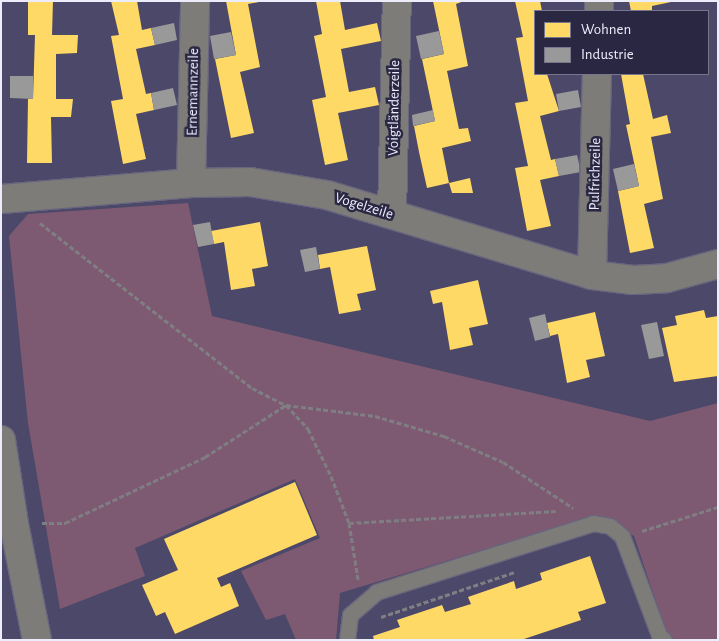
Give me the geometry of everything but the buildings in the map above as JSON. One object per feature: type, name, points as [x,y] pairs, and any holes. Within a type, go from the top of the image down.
[{"type":"street","name":"Ernemannzeile","points":[[191,183],[196,1]]},
{"type":"street","name":"Voigtländerzeile","points":[[392,214],[397,1]]},
{"type":"street","name":"Pulfrichzeile","points":[[592,275],[597,75]]},
{"type":"street","name":"Vogelzeile","points":[[1,199],[191,183],[250,182],[292,187],[392,214],[592,275],[633,280],[667,278],[718,264]]},
{"type":"street","points":[[1,440],[14,524],[37,640]]},
{"type":"lane","points":[[347,640],[350,616],[362,602],[376,592],[593,523],[610,526],[622,536],[659,635],[664,640]]},
{"type":"path","points":[[36,220],[252,388],[286,405],[375,416],[444,436],[503,462],[576,510],[350,523]]},
{"type":"path","points":[[36,523],[65,522],[205,457],[286,405]]},
{"type":"path","points":[[286,405],[308,429],[331,476],[350,523],[362,602]]},
{"type":"path","points":[[622,536],[718,507]]},
{"type":"path","points":[[378,618],[519,571]]},
{"type":"shaded area","points":[[188,203],[212,316],[650,421],[718,403],[718,640],[675,640],[666,632],[634,536],[596,516],[340,593],[336,640],[296,640],[285,614],[266,620],[241,571],[320,538],[295,479],[135,548],[145,576],[60,609],[28,423],[9,236],[28,214]]}]
